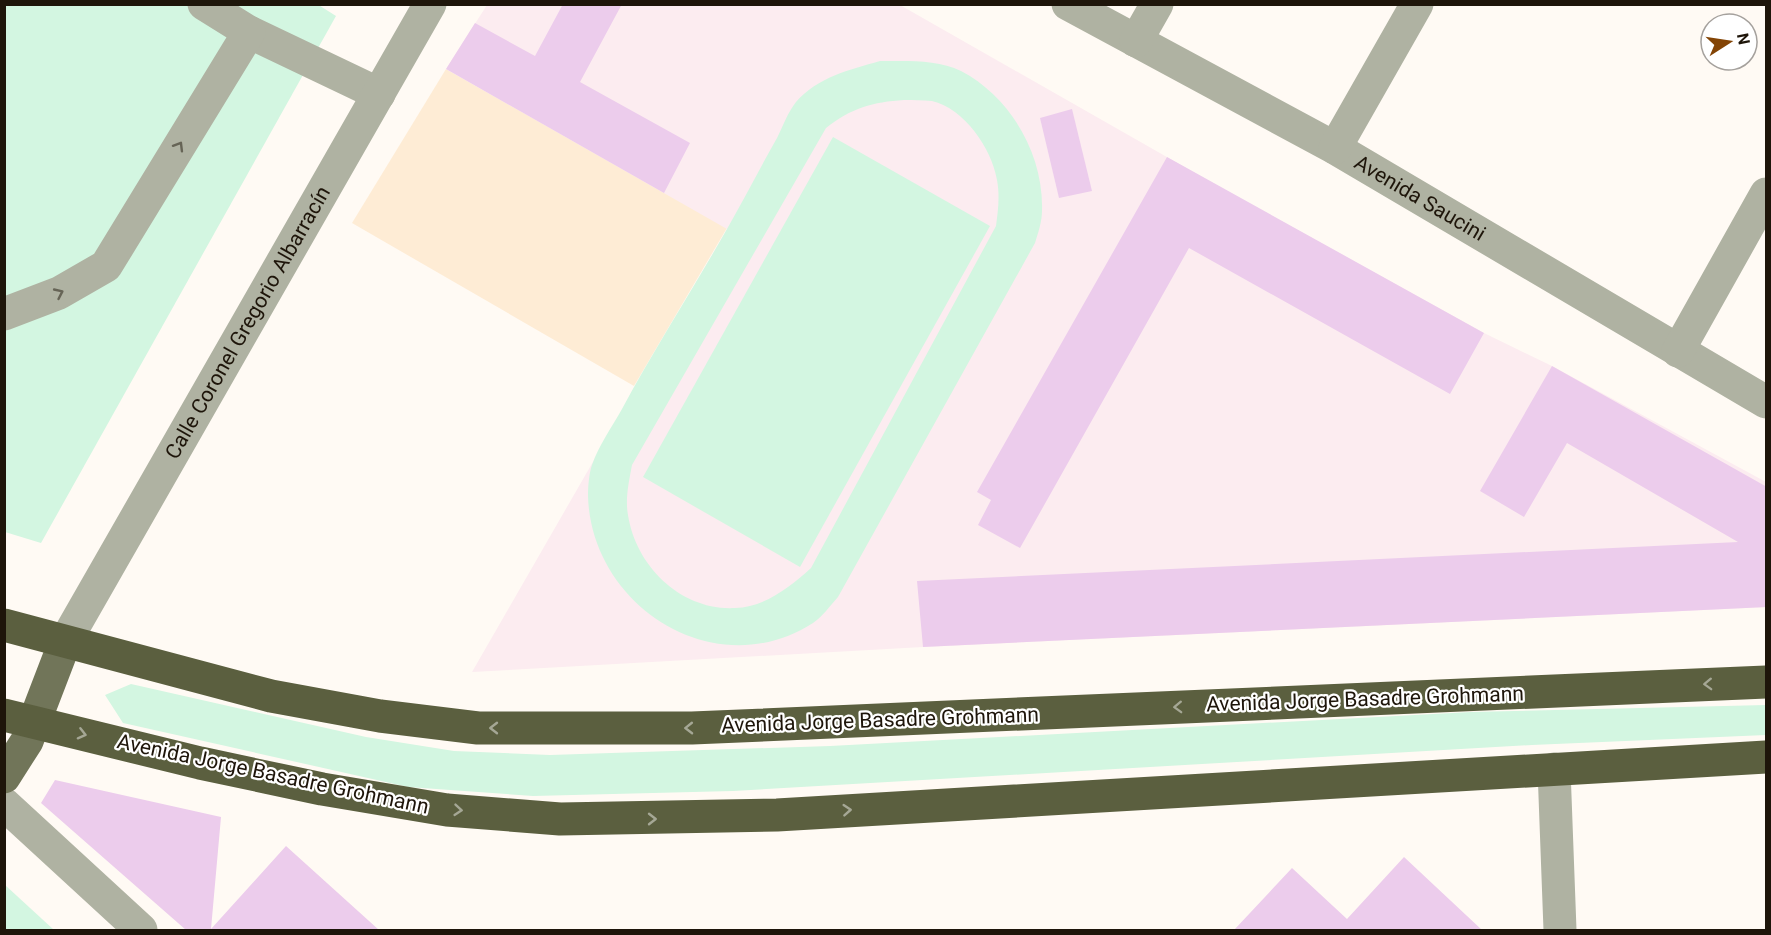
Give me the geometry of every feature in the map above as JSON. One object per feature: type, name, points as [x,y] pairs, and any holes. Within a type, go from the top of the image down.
[{"type":"highway","name":"Avenida Jorge Basadre Grohmann","points":[[4,625],[272,696],[380,716],[478,728],[692,728],[1767,682]]},
{"type":"highway","name":"Avenida Jorge Basadre Grohmann","points":[[20,719],[322,789],[447,810],[560,819],[777,814],[1767,757]]},
{"type":"main road","points":[[4,777],[20,719],[65,642]]},
{"type":"street","points":[[204,4],[249,32],[379,94]]},
{"type":"street","name":"Calle Coronel Gregorio Albarracín","points":[[65,642],[430,4]]},
{"type":"street","name":"Avenida Saucini","points":[[1068,4],[1335,148],[1767,402]]},
{"type":"street","points":[[1136,41],[1157,4]]},
{"type":"street","points":[[1335,148],[1417,4]]},
{"type":"street","points":[[4,314],[60,293],[106,266],[249,32]]},
{"type":"street","points":[[1678,351],[1767,194]]},
{"type":"street","points":[[1554,769],[1560,930]]},
{"type":"street","points":[[4,804],[141,930]]},
{"type":"shaded area","points":[[487,5],[900,5],[1223,189],[1484,333],[1552,366],[1766,482],[1766,607],[923,647],[472,672],[727,229],[446,69]]},
{"type":"shaded area","points":[[446,69],[727,228],[634,386],[352,223]]},
{"type":"green space","points":[[317,4],[336,16],[41,543],[5,532],[4,5]]},
{"type":"green space","points":[[880,61],[921,61],[952,67],[979,82],[995,96],[1021,130],[1037,169],[1042,211],[1039,231],[1035,243],[838,597],[813,623],[775,640],[737,645],[700,640],[665,624],[635,601],[611,571],[595,536],[588,496],[591,468],[602,443],[727,229],[793,106],[805,93],[824,80]],"holes":[[[932,101],[944,105],[965,121],[983,143],[997,180],[999,198],[996,226],[811,568],[786,589],[757,604],[735,608],[716,607],[697,602],[680,594],[665,582],[651,568],[641,552],[633,534],[627,509],[632,465],[826,128],[844,115],[863,107],[882,102]]]},
{"type":"green space","points":[[833,137],[990,226],[800,567],[643,477]]},
{"type":"green space","points":[[131,684],[366,737],[454,751],[550,755],[830,746],[1471,712],[1766,705],[1766,735],[1532,745],[733,791],[533,796],[408,787],[123,723],[105,695]]},
{"type":"green space","points":[[5,885],[54,930],[5,930]]},
{"type":"building","points":[[563,4],[622,4],[580,82],[690,143],[664,193],[446,69],[475,23],[535,56]]},
{"type":"building","points":[[1072,109],[1092,191],[1059,198],[1040,118]]},
{"type":"building","points":[[1167,157],[1484,333],[1450,394],[1189,248],[1020,548],[978,525],[991,500],[977,492]]},
{"type":"building","points":[[1552,366],[1767,487],[1767,607],[923,647],[917,581],[1738,542],[1567,443],[1524,517],[1480,491]]},
{"type":"building","points":[[55,780],[221,817],[211,929],[286,846],[379,930],[186,930],[41,803]]},
{"type":"building","points":[[1404,857],[1482,930],[1234,930],[1292,868],[1347,919]]}]
